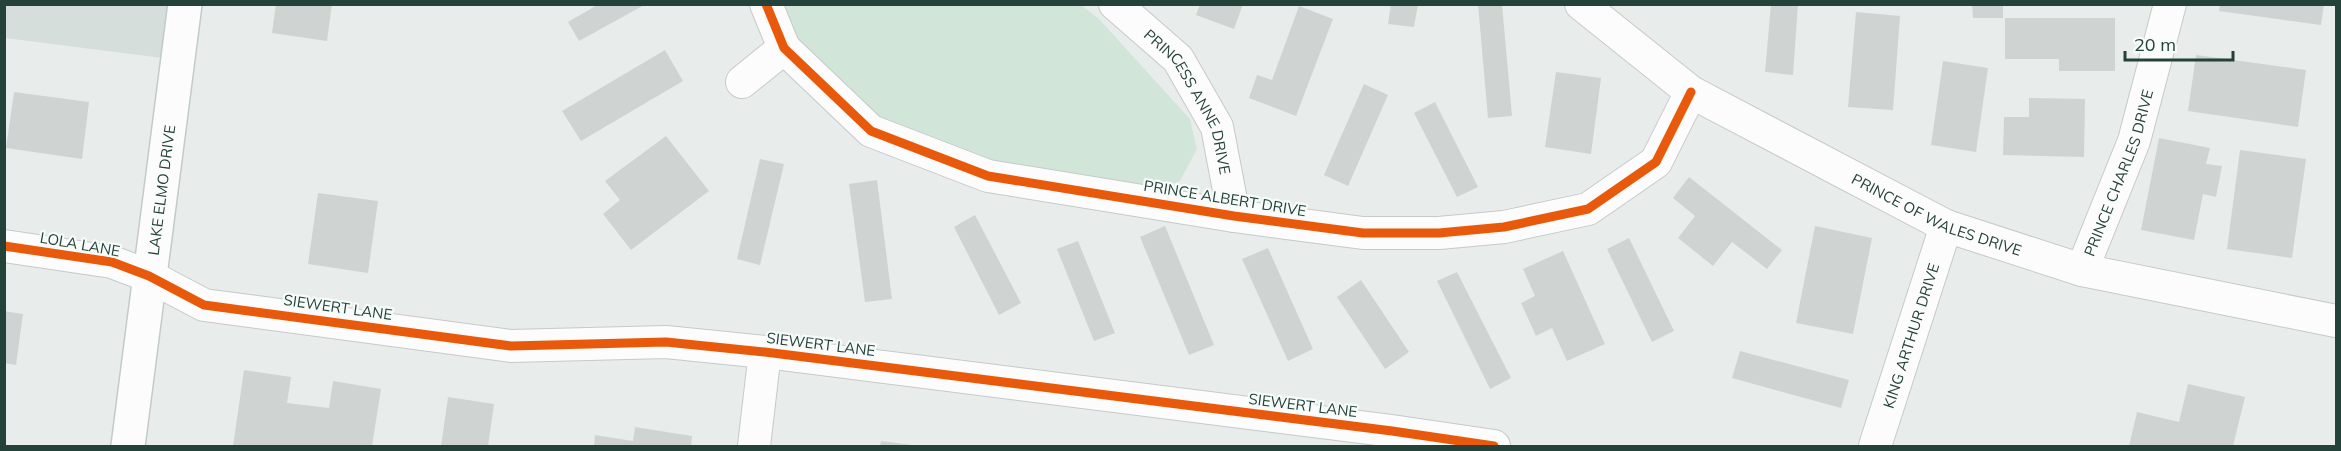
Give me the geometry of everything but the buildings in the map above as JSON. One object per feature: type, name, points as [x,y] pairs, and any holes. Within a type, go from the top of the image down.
[{"type":"main road","name":"LAKE ELMO DRIVE","points":[[128,447],[184,4]]},
{"type":"street","name":"PRINCE ALBERT DRIVE","points":[[766,4],[784,48],[871,131],[987,176],[1234,216],[1363,233],[1439,233],[1504,227],[1588,209],[1656,162],[1691,92]]},
{"type":"street","name":"PRINCESS ANNE DRIVE","points":[[1115,4],[1178,60],[1217,127],[1234,216]]},
{"type":"street","name":"PRINCE OF WALES DRIVE","points":[[1581,4],[1691,92],[1946,226],[2082,270],[2337,321]]},
{"type":"street","name":"PRINCE CHARLES DRIVE","points":[[2082,270],[2134,141],[2170,4]]},
{"type":"street","points":[[742,82],[784,48]]},
{"type":"street","name":"KING ARTHUR DRIVE","points":[[1875,447],[1946,226]]},
{"type":"street","name":"LOLA LANE","points":[[4,246],[112,262],[149,276]]},
{"type":"street","name":"SIEWERT LANE","points":[[149,276],[204,304],[511,346],[666,342],[765,352],[1390,439],[1494,447]]},
{"type":"street","points":[[753,447],[765,352]]},
{"type":"shaded area","points":[[5,5],[185,5],[178,60],[5,38]]},
{"type":"green space","points":[[783,5],[1081,5],[1099,19],[1190,119],[1197,149],[1180,181],[1159,189],[992,164],[898,135],[851,104],[792,34]]},
{"type":"cycle path","points":[[766,4],[784,48],[871,131],[988,176],[1234,216],[1363,233],[1439,233],[1504,227],[1588,209],[1656,162],[1691,92]]},
{"type":"cycle path","points":[[4,246],[112,262],[149,276],[204,305],[511,346],[666,342],[765,352],[1392,431],[1494,446]]}]
